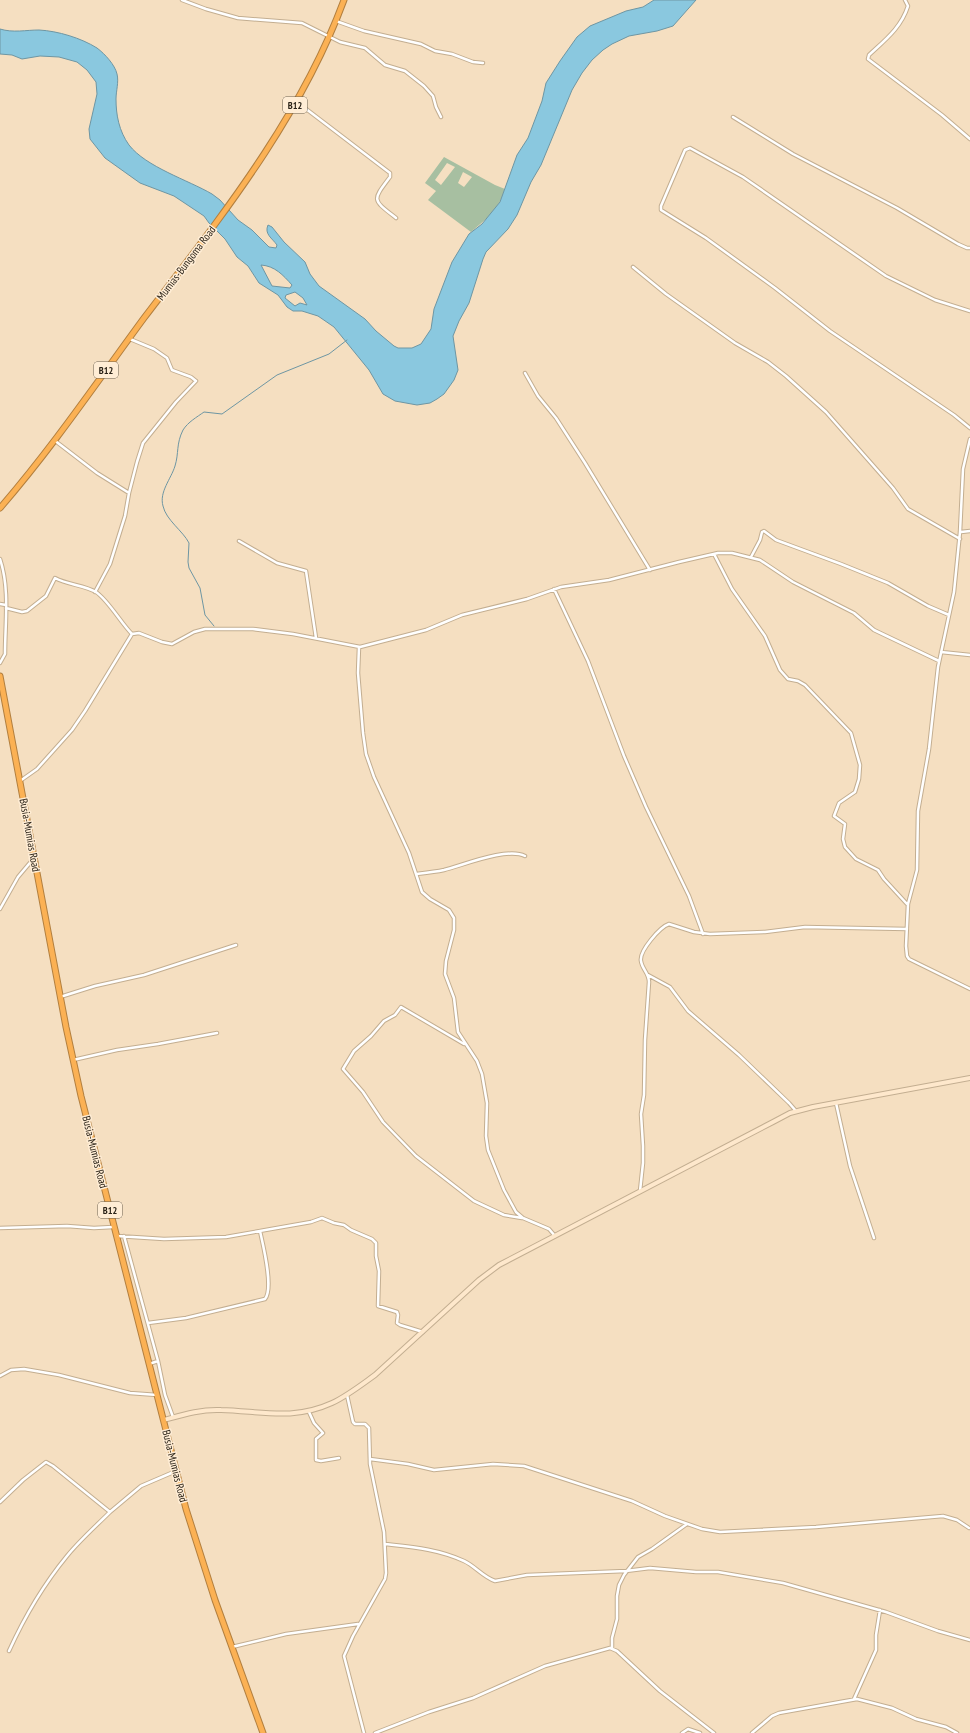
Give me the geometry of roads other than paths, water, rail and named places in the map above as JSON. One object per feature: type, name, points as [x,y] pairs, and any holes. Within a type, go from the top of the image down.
[{"type":"highway","name":"Mumias-Bungoma Road","points":[[0,508],[54,440],[130,338],[231,202],[274,140],[296,102],[329,37],[344,0]]},
{"type":"highway","name":"Busia-Mumias Road","points":[[0,676],[72,1060],[157,1395],[199,1551],[263,1733]]},
{"type":"street","points":[[182,0],[206,9],[238,18],[302,22],[343,44],[365,48],[388,67],[398,68],[407,72],[430,92],[441,117]]},
{"type":"street","points":[[905,0],[908,6],[904,14],[891,35],[869,55],[868,60],[942,115],[970,139]]},
{"type":"street","points":[[336,21],[364,31],[421,44],[435,51],[452,54],[473,62],[483,63]]},
{"type":"street","points":[[296,102],[390,173],[390,177],[377,195],[377,199],[383,208],[396,218]]},
{"type":"street","points":[[733,117],[799,157],[897,208],[958,244],[970,248]]},
{"type":"street","points":[[970,311],[927,296],[886,276],[743,176],[690,148],[685,150],[661,206],[661,210],[706,238],[775,288],[830,331],[954,415],[970,428]]},
{"type":"street","points":[[633,267],[672,298],[735,343],[768,362],[786,376],[826,412],[893,488],[907,508],[960,539]]},
{"type":"street","points":[[95,592],[110,564],[125,516],[137,462],[144,442],[176,402],[196,381],[191,377],[172,370],[168,360],[154,349],[130,338]]},
{"type":"street","points":[[526,373],[536,393],[556,418],[585,463],[650,570]]},
{"type":"street","points":[[970,439],[963,469],[960,539],[949,615],[939,661],[929,749],[918,817],[917,870],[908,904],[906,953],[909,959],[970,989]]},
{"type":"street","points":[[54,440],[129,494]]},
{"type":"street","points":[[751,556],[760,540],[762,532],[764,531],[776,540],[888,583],[928,606],[949,615]]},
{"type":"street","points":[[960,532],[970,531]]},
{"type":"street","points":[[239,540],[277,563],[306,571],[316,638]]},
{"type":"street","points":[[132,634],[139,633],[169,644],[176,642],[194,632],[212,628],[266,630],[359,647],[436,627],[462,615],[527,599],[565,586],[609,580],[714,554],[732,553],[751,556],[765,562],[802,587],[854,613],[878,632],[939,661]]},
{"type":"street","points":[[714,554],[732,589],[765,636],[776,664],[784,675],[789,680],[798,681],[805,685],[852,734],[860,765],[859,779],[855,792],[838,803],[834,816],[845,824],[843,842],[848,851],[858,860],[878,870],[884,879],[908,904]]},
{"type":"street","points":[[0,559],[6,587],[5,654],[0,663]]},
{"type":"street","points":[[0,604],[22,612],[27,611],[46,596],[55,578],[95,592],[102,597],[132,634]]},
{"type":"street","points":[[554,589],[588,661],[624,756],[646,807],[689,896],[703,934]]},
{"type":"street","points":[[20,781],[37,769],[72,730],[132,634]]},
{"type":"street","points":[[359,647],[358,673],[366,754],[378,789],[409,853],[424,895],[448,910],[454,918],[454,930],[445,970],[454,998],[457,1029],[465,1045],[477,1061],[482,1074],[487,1102],[486,1136],[488,1150],[509,1201],[516,1212],[523,1218]]},
{"type":"street","points":[[941,652],[970,655]]},
{"type":"street","points":[[416,874],[444,870],[502,854],[518,853],[525,856]]},
{"type":"street","points":[[0,909],[18,877],[34,858]]},
{"type":"street","points":[[796,1112],[789,1102],[739,1055],[688,1011],[670,987],[648,975],[642,965],[641,956],[649,943],[666,925],[670,924],[703,934],[764,932],[805,927],[907,929]]},
{"type":"street","points":[[60,997],[95,986],[144,974],[236,945]]},
{"type":"street","points":[[640,1192],[643,1146],[641,1114],[645,1075],[648,975]]},
{"type":"street","points":[[465,1045],[401,1007],[395,1015],[384,1021],[371,1036],[354,1050],[343,1069],[363,1092],[383,1122],[416,1156],[474,1202],[504,1215],[523,1218],[549,1229],[555,1236]]},
{"type":"street","points":[[72,1060],[117,1050],[217,1033]]},
{"type":"street","points":[[164,1420],[211,1410],[261,1414],[292,1414],[309,1411],[332,1404],[375,1375],[489,1272],[773,1122],[796,1112],[836,1103],[970,1078]]},
{"type":"street","points":[[836,1103],[850,1166],[874,1238]]},
{"type":"street","points":[[116,1236],[164,1239],[222,1237],[311,1222],[322,1218],[344,1225],[351,1230],[372,1239],[376,1244],[376,1256],[379,1271],[378,1306],[396,1312],[398,1315],[397,1323],[400,1325],[423,1332]]},
{"type":"street","points":[[0,1228],[67,1226],[94,1228],[114,1227]]},
{"type":"street","points":[[148,1323],[186,1318],[264,1299],[268,1291],[266,1262],[260,1231]]},
{"type":"street","points":[[124,1236],[173,1417]]},
{"type":"street","points":[[149,1364],[158,1361]]},
{"type":"street","points":[[0,1376],[11,1370],[24,1369],[59,1375],[130,1393],[157,1395]]},
{"type":"street","points":[[347,1395],[353,1422],[356,1424],[365,1424],[369,1428],[370,1459],[385,1544],[386,1576],[381,1588],[347,1647],[344,1659],[364,1733]]},
{"type":"street","points":[[309,1412],[314,1423],[323,1433],[316,1439],[316,1460],[321,1461],[339,1458]]},
{"type":"street","points":[[370,1459],[408,1464],[434,1470],[493,1464],[524,1466],[632,1501],[688,1524],[709,1530],[725,1532],[896,1521],[943,1516],[957,1520],[969,1528]]},
{"type":"street","points":[[0,1502],[23,1480],[47,1462],[110,1512]]},
{"type":"street","points":[[9,1651],[21,1626],[56,1569],[69,1553],[110,1512],[141,1486],[177,1471]]},
{"type":"street","points":[[612,1648],[612,1638],[617,1619],[617,1596],[621,1580],[626,1571],[638,1557],[688,1524]]},
{"type":"street","points":[[385,1544],[444,1553],[471,1565],[495,1581],[532,1574],[626,1571],[655,1568],[734,1575],[784,1583],[880,1610],[938,1631],[970,1640]]},
{"type":"street","points":[[854,1699],[876,1653],[876,1635],[880,1610]]},
{"type":"street","points":[[232,1647],[301,1631],[359,1624]]},
{"type":"street","points":[[375,1733],[429,1712],[473,1698],[545,1666],[602,1649],[612,1648],[673,1702],[714,1733]]},
{"type":"street","points":[[752,1733],[772,1716],[779,1713],[854,1699],[886,1706],[916,1719],[946,1727],[957,1733]]},
{"type":"street","points":[[682,1733],[688,1729],[700,1733]]},
{"type":"water","points":[[654,0],[696,0],[673,26],[657,31],[629,36],[612,44],[592,60],[582,73],[572,90],[541,165],[531,182],[517,215],[508,229],[486,252],[483,259],[469,303],[453,336],[458,370],[454,380],[444,394],[437,399],[430,403],[417,405],[395,401],[383,394],[369,370],[334,327],[318,316],[302,311],[293,311],[287,307],[278,295],[259,283],[248,266],[237,257],[225,239],[204,216],[174,196],[140,183],[105,158],[90,139],[89,129],[97,94],[96,82],[87,70],[77,62],[59,57],[40,56],[22,59],[12,55],[0,54],[0,29],[10,31],[39,30],[54,32],[77,38],[97,48],[109,60],[116,71],[118,80],[116,96],[117,117],[126,140],[136,153],[156,166],[212,194],[220,200],[238,220],[252,230],[269,247],[276,248],[277,245],[269,236],[267,231],[268,225],[272,227],[284,242],[305,262],[310,274],[319,286],[365,319],[376,331],[394,346],[398,348],[412,348],[421,344],[431,329],[434,309],[452,262],[469,234],[482,224],[500,202],[517,155],[528,138],[542,101],[546,83],[560,61],[577,37],[590,26],[626,11],[643,7]],"holes":[[[261,265],[270,267],[278,272],[292,285],[290,288],[272,286]],[[295,292],[303,298],[307,305],[300,303],[295,306],[285,298],[286,295]]]},
{"type":"waterway","points":[[214,626],[205,615],[200,588],[189,568],[189,543],[167,516],[162,501],[164,491],[175,466],[179,440],[183,430],[190,422],[204,412],[222,414],[277,375],[329,354],[347,340]]}]
